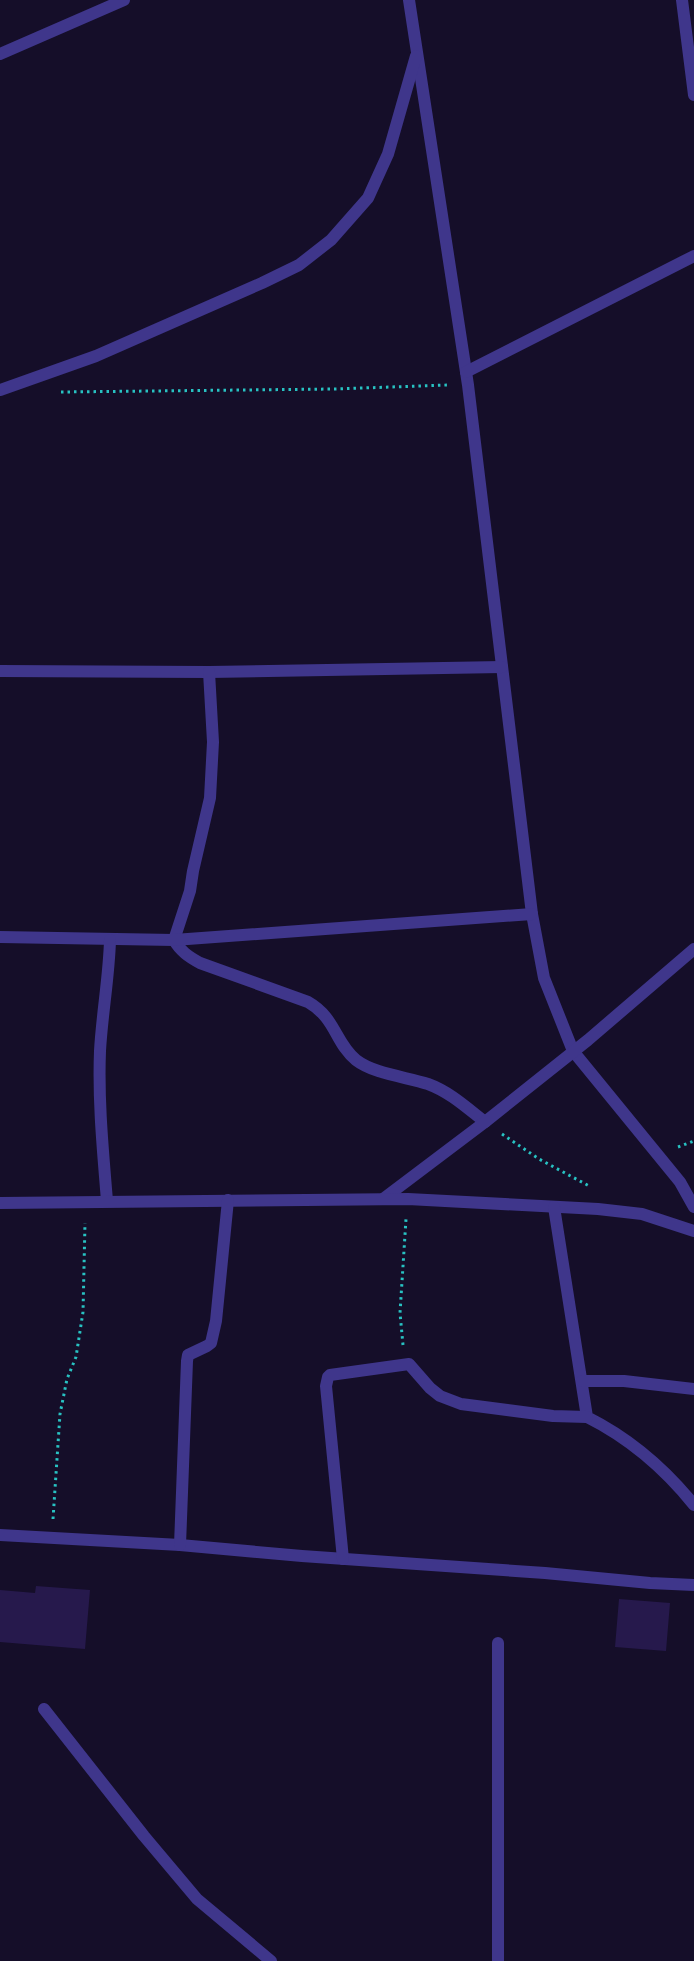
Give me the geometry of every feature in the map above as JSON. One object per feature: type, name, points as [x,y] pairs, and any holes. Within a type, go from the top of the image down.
[{"type":"street","points":[[0,54],[124,0]]},
{"type":"street","points":[[409,0],[467,378],[532,914],[544,978],[574,1051],[680,1182],[694,1207]]},
{"type":"street","points":[[682,0],[694,95]]},
{"type":"street","points":[[0,390],[96,356],[262,283],[299,265],[331,240],[368,198],[388,154],[418,51]]},
{"type":"street","points":[[467,378],[694,256]]},
{"type":"street","points":[[0,671],[209,672],[502,667]]},
{"type":"street","points":[[174,940],[190,891],[210,798],[213,742],[209,672]]},
{"type":"street","points":[[0,937],[174,940],[532,914]]},
{"type":"street","points":[[106,1201],[100,1111],[100,1054],[110,940]]},
{"type":"street","points":[[174,940],[182,951],[200,963],[308,1002],[327,1017],[347,1049],[357,1060],[386,1072],[428,1084],[449,1094],[485,1122]]},
{"type":"street","points":[[384,1199],[588,1040],[694,949]]},
{"type":"street","points":[[180,1545],[187,1361],[188,1355],[207,1346],[214,1328],[228,1200]]},
{"type":"street","points":[[0,1203],[408,1200],[598,1209],[642,1214],[694,1232]]},
{"type":"street","points":[[554,1207],[587,1417]]},
{"type":"street","points":[[343,1559],[326,1382],[328,1377],[334,1373],[409,1364],[430,1388],[440,1396],[461,1404],[553,1416],[587,1417],[643,1453],[680,1488],[694,1505]]},
{"type":"street","points":[[582,1381],[624,1381],[694,1389]]},
{"type":"street","points":[[0,1535],[180,1545],[694,1585]]},
{"type":"street","points":[[498,1643],[498,1961]]},
{"type":"street","points":[[44,1709],[144,1836],[197,1899],[271,1961]]},
{"type":"path","points":[[59,392],[334,389],[467,378]]},
{"type":"path","points":[[485,1122],[539,1159],[599,1191]]},
{"type":"path","points":[[408,1200],[400,1313],[404,1350],[409,1364]]},
{"type":"path","points":[[52,1539],[60,1414],[67,1379],[76,1357],[83,1312],[85,1203]]},
{"type":"building","points":[[36,1586],[90,1590],[85,1649],[0,1642],[0,1590],[35,1593]]},
{"type":"building","points":[[619,1599],[670,1603],[666,1651],[615,1647]]}]
